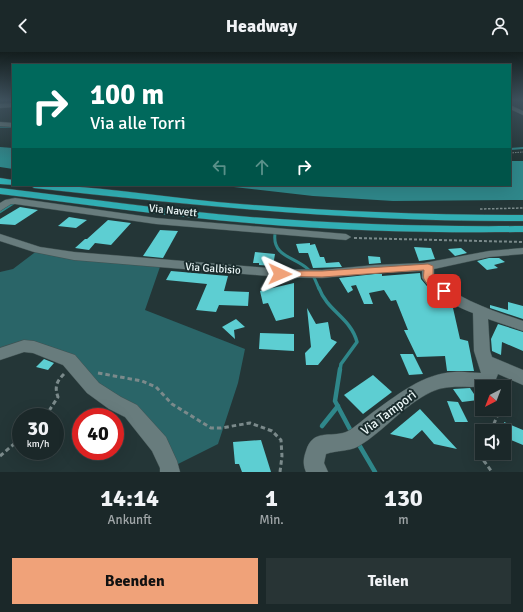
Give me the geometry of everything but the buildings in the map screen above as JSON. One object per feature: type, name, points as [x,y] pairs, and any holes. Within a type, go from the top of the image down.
[{"type":"highway","points":[[0,181],[12,183]]},
{"type":"highway","points":[[43,186],[205,205],[285,212],[402,217],[523,218]]},
{"type":"highway","points":[[0,191],[198,215],[297,223],[405,229],[523,229]]},
{"type":"street","points":[[0,124],[12,125]]},
{"type":"street","name":"Via Navett","points":[[0,208],[8,202],[15,201],[156,221],[346,237]]},
{"type":"street","name":"Via Galbisio","points":[[0,237],[38,250],[81,257],[280,274],[312,274],[428,266],[489,254],[523,251]]},
{"type":"street","points":[[428,266],[428,278],[435,285],[454,298],[492,316],[523,326]]},
{"type":"street","name":"Via Tamporì","points":[[480,310],[482,351],[490,372],[490,380]]},
{"type":"street","points":[[0,354],[24,346],[34,347],[69,360],[93,388],[115,403],[131,411],[159,444],[170,468],[170,472]]},
{"type":"street","points":[[486,361],[523,378]]},
{"type":"street","name":"Via Tamporì","points":[[318,472],[314,465],[313,458],[318,447],[322,444],[341,443],[356,436],[424,386],[448,380],[475,380]]},
{"type":"path","points":[[511,153],[523,152]]},
{"type":"path","points":[[346,237],[523,242]]},
{"type":"path","points":[[51,408],[58,397],[55,388],[56,382],[74,365],[99,374],[142,381],[156,387],[172,404],[211,428],[221,428],[250,423],[272,431],[280,440],[282,456],[280,472]]},
{"type":"path","points":[[0,456],[12,446]]},
{"type":"path","points":[[484,460],[492,472]]},
{"type":"shaded area","points":[[0,147],[12,148],[12,169],[0,167]]},
{"type":"shaded area","points":[[511,161],[523,161],[523,200],[393,201],[313,196],[225,186],[511,186]]},
{"type":"shaded area","points":[[38,250],[161,264],[145,310],[245,349],[238,383],[218,444],[170,468],[159,444],[124,412],[124,408],[120,408],[75,367],[34,347],[0,354],[0,272],[13,269]]},
{"type":"waterway","points":[[0,127],[12,127]]},
{"type":"waterway","points":[[511,149],[523,148]]},
{"type":"waterway","points":[[0,212],[14,203]]},
{"type":"waterway","points":[[275,234],[277,248],[286,256],[309,270],[314,276],[319,289]]},
{"type":"waterway","points":[[319,288],[327,303],[350,327],[357,342],[341,364],[340,370]]},
{"type":"waterway","points":[[338,406],[335,401],[340,369]]},
{"type":"waterway","points":[[322,426],[338,406]]},
{"type":"waterway","points":[[338,406],[352,433]]},
{"type":"waterway","points":[[358,443],[375,472]]},
{"type":"route","points":[[280,274],[322,274],[428,266],[428,278],[444,291]]}]
